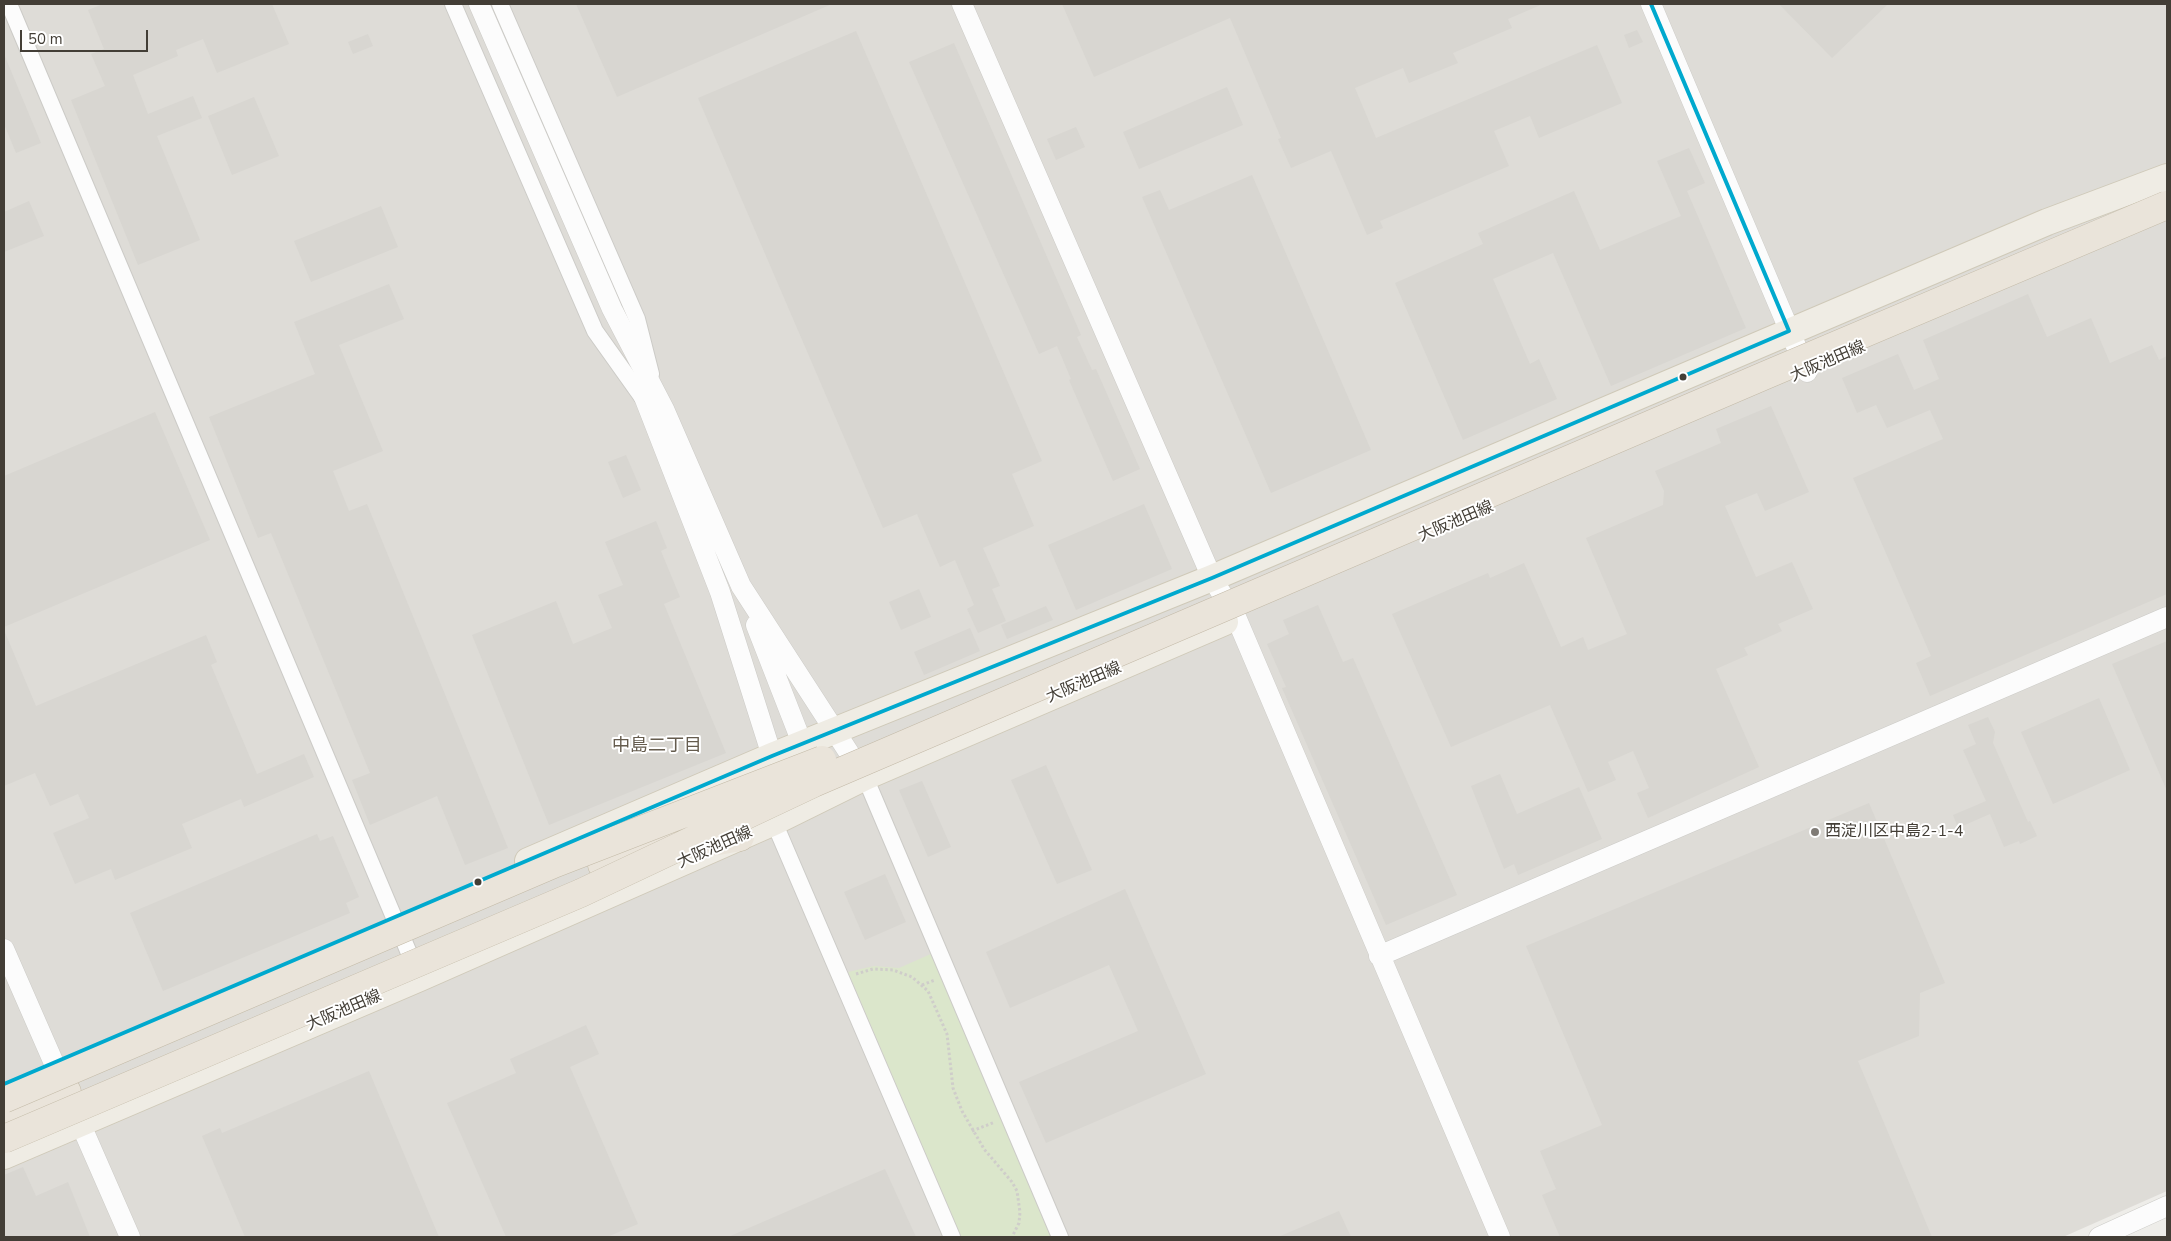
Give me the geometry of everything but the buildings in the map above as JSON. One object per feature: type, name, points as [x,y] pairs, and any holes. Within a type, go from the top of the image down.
[{"type":"highway","points":[[4,1099],[556,863],[812,764],[2167,185]]},
{"type":"highway","points":[[4,1139],[581,893],[823,779],[2167,205]]},
{"type":"highway","points":[[4,1131],[88,1085],[602,865],[654,846],[718,841],[740,837]]},
{"type":"highway","points":[[4,1118],[67,1092]]},
{"type":"main road","points":[[4,1084],[802,743],[1212,578],[2047,222],[2167,177]]},
{"type":"main road","name":"大阪池田線","points":[[4,1156],[420,978],[774,822],[865,778],[2167,215]]},
{"type":"street","points":[[9,4],[420,978]]},
{"type":"street","points":[[454,4],[596,331],[652,400]]},
{"type":"street","points":[[479,4],[652,400],[741,586],[802,743],[805,763],[801,786],[791,805],[774,822]]},
{"type":"street","points":[[500,4],[637,319],[652,400],[720,592],[772,756],[774,822],[952,1237]]},
{"type":"street","points":[[962,4],[1212,578],[1236,617],[1500,1237]]},
{"type":"street","points":[[1651,4],[1807,372]]},
{"type":"street","points":[[2047,222],[2167,170]]},
{"type":"street","points":[[741,586],[865,778],[1060,1237]]},
{"type":"street","points":[[1379,956],[2167,617]]},
{"type":"street","points":[[4,949],[130,1237]]},
{"type":"street","points":[[2099,1237],[2167,1206]]},
{"type":"path","points":[[842,980],[863,972],[883,968],[903,972],[928,991],[947,1034],[953,1088],[972,1131],[1017,1191],[1020,1212],[1019,1222],[1012,1237]]},
{"type":"path","points":[[922,985],[932,981]]},
{"type":"path","points":[[972,1131],[990,1124]]},
{"type":"shaded area","points":[[4,4],[2167,4],[2167,1191],[2063,1237],[4,1237]]},
{"type":"green space","points":[[933,953],[1053,1237],[961,1237],[848,972],[874,966],[899,968]]},
{"type":"transit line","points":[[4,1084],[772,756],[1212,578],[1789,331],[1651,4]]},
{"type":"place","name":"西淀川区中島2-1-4","points":[[1815,832]]},
{"type":"district","name":"中島二丁目","points":[[657,747]]}]
